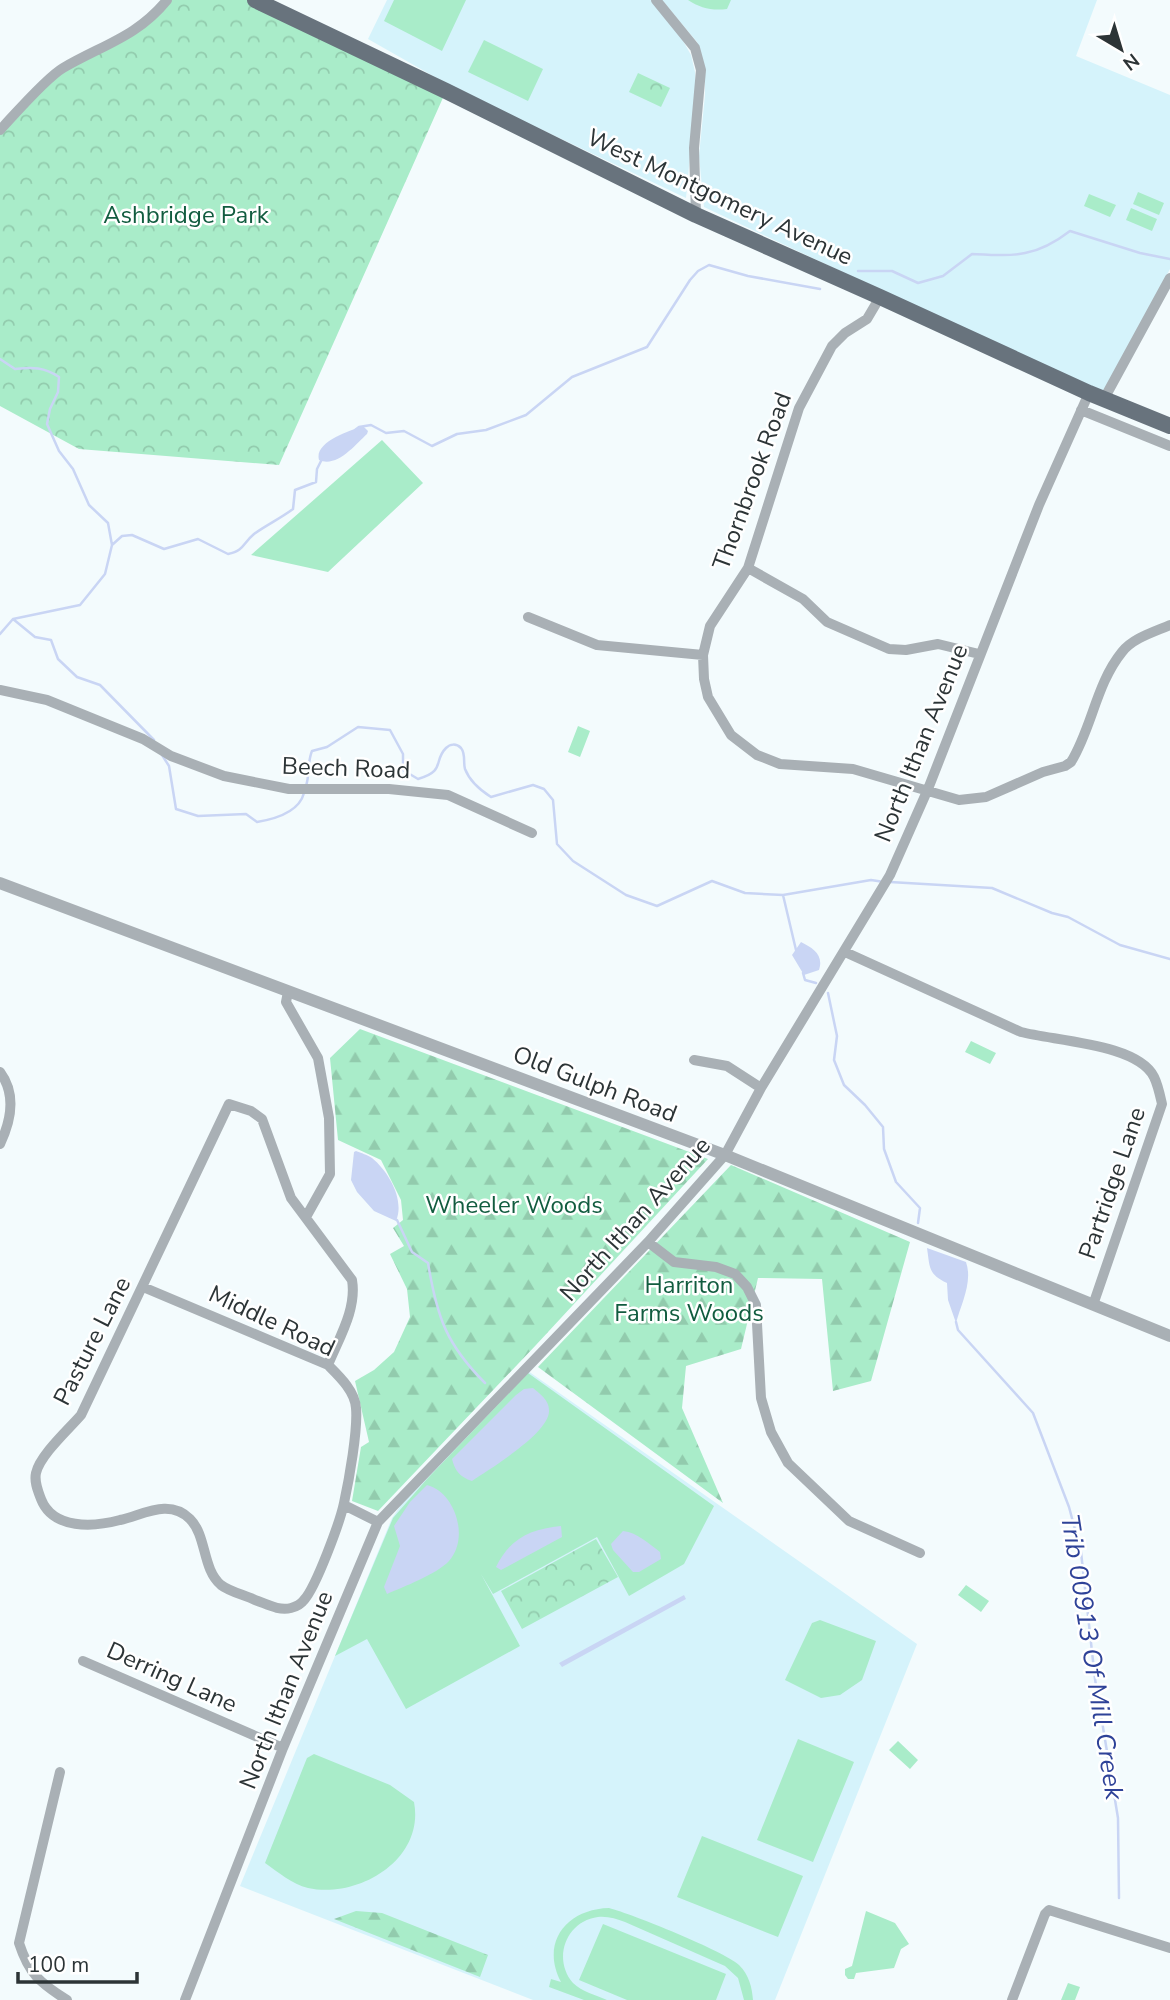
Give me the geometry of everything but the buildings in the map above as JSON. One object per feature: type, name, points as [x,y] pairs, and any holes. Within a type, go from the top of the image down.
[{"type":"main road","name":"West Montgomery Avenue","points":[[255,0],[446,90],[696,215],[1088,393],[1170,426]]},
{"type":"street","points":[[0,130],[60,70],[152,19],[167,0]]},
{"type":"street","points":[[656,0],[695,48],[701,70],[694,148],[696,215]]},
{"type":"street","points":[[1104,399],[1170,278]]},
{"type":"street","name":"Thornbrook Road","points":[[880,297],[867,319],[845,333],[832,346],[807,391],[790,432],[748,568],[710,626],[703,655],[706,689],[731,735],[757,755],[780,764],[853,769],[960,800],[986,797],[1043,772],[1065,766],[1076,754],[1105,681],[1123,651],[1138,639],[1170,625]]},
{"type":"street","name":"North Ithan Avenue","points":[[185,2000],[284,1748],[378,1522],[648,1241],[725,1155],[761,1088],[890,874],[928,789],[1039,505],[1088,393]]},
{"type":"street","points":[[1081,410],[1170,446]]},
{"type":"street","points":[[748,568],[803,600],[827,622],[889,649],[906,650],[938,644],[979,654]]},
{"type":"street","points":[[528,617],[597,645],[703,655]]},
{"type":"street","name":"Beech Road","points":[[0,690],[47,700],[143,739],[172,756],[224,776],[289,789],[389,789],[448,795],[532,833]]},
{"type":"street","name":"Old Gulph Road","points":[[0,883],[725,1155],[1170,1336]]},
{"type":"street","name":"Partridge Lane","points":[[845,952],[1021,1032],[1111,1048],[1139,1060],[1153,1076],[1162,1104],[1093,1305]]},
{"type":"street","points":[[288,992],[286,1002],[318,1058],[329,1118],[330,1174],[306,1217],[352,1280],[354,1292],[351,1309],[328,1365]]},
{"type":"street","points":[[694,1060],[727,1066],[761,1088]]},
{"type":"street","points":[[0,1072],[10,1097],[11,1113],[9,1126],[0,1144]]},
{"type":"street","name":"Pasture Lane","points":[[306,1217],[291,1198],[262,1119],[251,1111],[229,1104],[81,1415],[47,1455],[36,1473],[37,1489],[43,1506],[58,1520],[88,1525],[121,1520],[149,1510],[174,1509],[189,1517],[197,1528],[214,1576],[222,1586],[276,1608],[290,1608],[303,1603],[314,1585],[344,1505]]},
{"type":"street","points":[[648,1241],[674,1262],[716,1267],[735,1274],[747,1287],[756,1305],[761,1398],[771,1432],[788,1463],[849,1521],[920,1553]]},
{"type":"street","name":"Middle Road","points":[[144,1287],[328,1365],[347,1385],[356,1406],[344,1505]]},
{"type":"street","points":[[344,1505],[378,1522]]},
{"type":"street","name":"Derring Lane","points":[[83,1661],[284,1748]]},
{"type":"street","points":[[60,1772],[19,1943],[34,1976],[67,2000]]},
{"type":"street","points":[[1012,2000],[1045,1914],[1049,1910],[1170,1948]]},
{"type":"shaded area","points":[[387,0],[651,0],[682,39],[691,55],[695,72],[696,91],[686,198],[456,89],[368,39]]},
{"type":"shaded area","points":[[662,0],[1097,0],[1076,56],[1170,95],[1170,269],[1102,394],[704,207],[699,156],[705,73],[697,42]]},
{"type":"shaded area","points":[[363,426],[368,431],[367,434],[345,454],[332,461],[319,460],[319,454],[327,443]]},
{"type":"shaded area","points":[[801,942],[819,956],[819,970],[804,975],[792,955]]},
{"type":"shaded area","points":[[356,1151],[372,1158],[394,1187],[398,1204],[396,1221],[374,1211],[357,1192],[351,1180]]},
{"type":"shaded area","points":[[927,1248],[966,1262],[967,1285],[956,1323],[948,1300],[947,1283],[936,1277],[931,1270]]},
{"type":"shaded area","points":[[528,1371],[917,1644],[775,2000],[533,2000],[240,1886],[392,1518],[401,1505]]},
{"type":"shaded area","points":[[533,1388],[549,1406],[547,1419],[540,1429],[505,1459],[472,1481],[461,1475],[452,1459],[516,1395],[524,1389]]},
{"type":"shaded area","points":[[427,1485],[437,1489],[452,1506],[459,1529],[455,1551],[449,1561],[436,1571],[387,1594],[384,1587],[400,1546],[394,1526],[410,1502]]},
{"type":"shaded area","points":[[561,1526],[562,1537],[501,1570],[496,1567],[508,1549],[522,1537]]},
{"type":"shaded area","points":[[623,1531],[647,1542],[660,1552],[661,1559],[639,1572],[633,1572],[613,1550],[611,1544]]},
{"type":"shaded area","points":[[684,1595],[686,1599],[562,1667],[559,1663]]},
{"type":"green space","name":"Ashbridge Park","points":[[167,0],[255,0],[446,91],[279,465],[79,449],[0,406],[0,130],[60,70],[118,40]]},
{"type":"green space","points":[[394,0],[466,0],[442,51],[384,21]]},
{"type":"green space","points":[[688,0],[731,0],[727,9],[716,10]]},
{"type":"green space","points":[[484,40],[543,69],[528,101],[468,72]]},
{"type":"green space","points":[[638,73],[670,88],[661,107],[629,92]]},
{"type":"green space","points":[[1138,192],[1164,203],[1159,215],[1133,204]]},
{"type":"green space","points":[[1089,194],[1116,205],[1110,217],[1084,206]]},
{"type":"green space","points":[[1131,208],[1157,219],[1152,231],[1126,220]]},
{"type":"green space","points":[[382,440],[423,483],[328,572],[251,555]]},
{"type":"green space","points":[[578,726],[590,731],[580,757],[568,752]]},
{"type":"green space","name":"Wheeler Woods","points":[[360,1029],[708,1159],[378,1511],[352,1501],[361,1447],[369,1442],[355,1381],[374,1370],[394,1352],[410,1317],[407,1289],[390,1254],[404,1246],[393,1228],[403,1220],[401,1200],[381,1160],[338,1140],[330,1058]]},
{"type":"green space","points":[[971,1041],[996,1053],[990,1064],[965,1052]]},
{"type":"green space","name":"Harriton Farms Woods","points":[[731,1165],[910,1242],[871,1381],[833,1391],[822,1279],[758,1278],[741,1349],[686,1366],[682,1408],[723,1503],[538,1367]]},
{"type":"green space","points":[[528,1373],[714,1506],[684,1564],[629,1596],[597,1537],[493,1594],[481,1574],[520,1646],[406,1709],[367,1639],[335,1656],[393,1518]]},
{"type":"green space","points":[[596,1539],[618,1577],[522,1629],[501,1591]]},
{"type":"green space","points":[[966,1585],[989,1601],[981,1612],[958,1595]]},
{"type":"green space","points":[[820,1620],[876,1641],[862,1680],[840,1695],[821,1698],[785,1680],[812,1623]]},
{"type":"green space","points":[[798,1739],[854,1762],[813,1862],[757,1840]]},
{"type":"green space","points":[[898,1741],[918,1760],[910,1769],[889,1750]]},
{"type":"green space","points":[[314,1754],[390,1785],[414,1802],[415,1823],[409,1841],[398,1858],[384,1871],[366,1881],[327,1890],[308,1888],[291,1881],[265,1863],[307,1758]]},
{"type":"green space","points":[[702,1836],[803,1876],[778,1937],[677,1897]]},
{"type":"green space","points":[[609,1908],[637,1917],[730,1959],[745,1973],[753,2000],[744,2000],[738,1978],[725,1966],[625,1922],[605,1917],[587,1920],[578,1926],[570,1933],[563,1953],[567,1973],[573,1983],[607,2000],[584,2000],[549,1987],[551,1979],[561,1982],[555,1967],[554,1954],[561,1930],[581,1914]]},
{"type":"green space","points":[[356,1911],[382,1913],[488,1955],[480,1977],[334,1919]]},
{"type":"green space","points":[[866,1911],[895,1923],[909,1944],[901,1949],[894,1968],[856,1973],[854,1979],[848,1979],[845,1969],[852,1966]]},
{"type":"green space","points":[[603,1924],[726,1974],[716,2000],[627,2000],[579,1980]]},
{"type":"green space","points":[[1068,1983],[1080,1987],[1075,2000],[1061,2000]]},
{"type":"waterway","points":[[858,271],[892,271],[918,283],[943,276],[972,254],[1012,255],[1035,251],[1070,231],[1140,253],[1170,259]]},
{"type":"waterway","points":[[355,430],[371,425],[386,433],[404,431],[432,446],[457,434],[486,430],[526,415],[572,377],[647,347],[690,280],[698,271],[709,265],[748,276],[820,289]]},
{"type":"waterway","points":[[0,359],[15,369],[38,368],[59,377],[58,392],[47,424],[59,451],[73,469],[89,505],[108,523],[112,545]]},
{"type":"waterway","points":[[0,634],[13,619],[80,605],[105,574],[112,545],[122,536],[132,535],[164,549],[198,539],[228,554],[238,551],[254,534],[293,509],[295,490],[316,482],[317,469],[322,459]]},
{"type":"waterway","points":[[13,619],[35,637],[51,640],[58,659],[77,677],[100,685],[154,740]]},
{"type":"waterway","points":[[306,786],[312,751],[327,747],[358,727],[390,730],[403,754],[403,770],[418,779],[432,773],[446,748],[455,745],[463,750],[465,769],[470,778],[491,797],[533,785],[544,789],[553,800],[557,844],[573,861],[626,895],[657,906],[712,881],[745,893],[783,895],[871,880],[884,882]]},
{"type":"waterway","points":[[162,755],[169,766],[176,809],[198,816],[246,814],[257,822],[264,821],[292,810],[304,793]]},
{"type":"waterway","points":[[890,882],[992,888],[1068,917],[1120,945],[1170,959]]},
{"type":"waterway","name":"Trib 00913 Of Mill Creek","points":[[783,895],[796,950]]},
{"type":"waterway","name":"Trib 00913 Of Mill Creek","points":[[803,973],[805,980],[816,983]]},
{"type":"waterway","name":"Trib 00913 Of Mill Creek","points":[[828,993],[837,1036],[834,1060],[844,1085],[883,1127],[884,1149],[896,1182],[920,1208],[918,1223]]},
{"type":"waterway","points":[[397,1220],[412,1252],[428,1263],[435,1299],[452,1342],[485,1383]]},
{"type":"waterway","name":"Trib 00913 Of Mill Creek","points":[[956,1322],[958,1330],[1033,1413],[1069,1507],[1081,1552],[1095,1679],[1118,1818],[1119,1898]]}]
